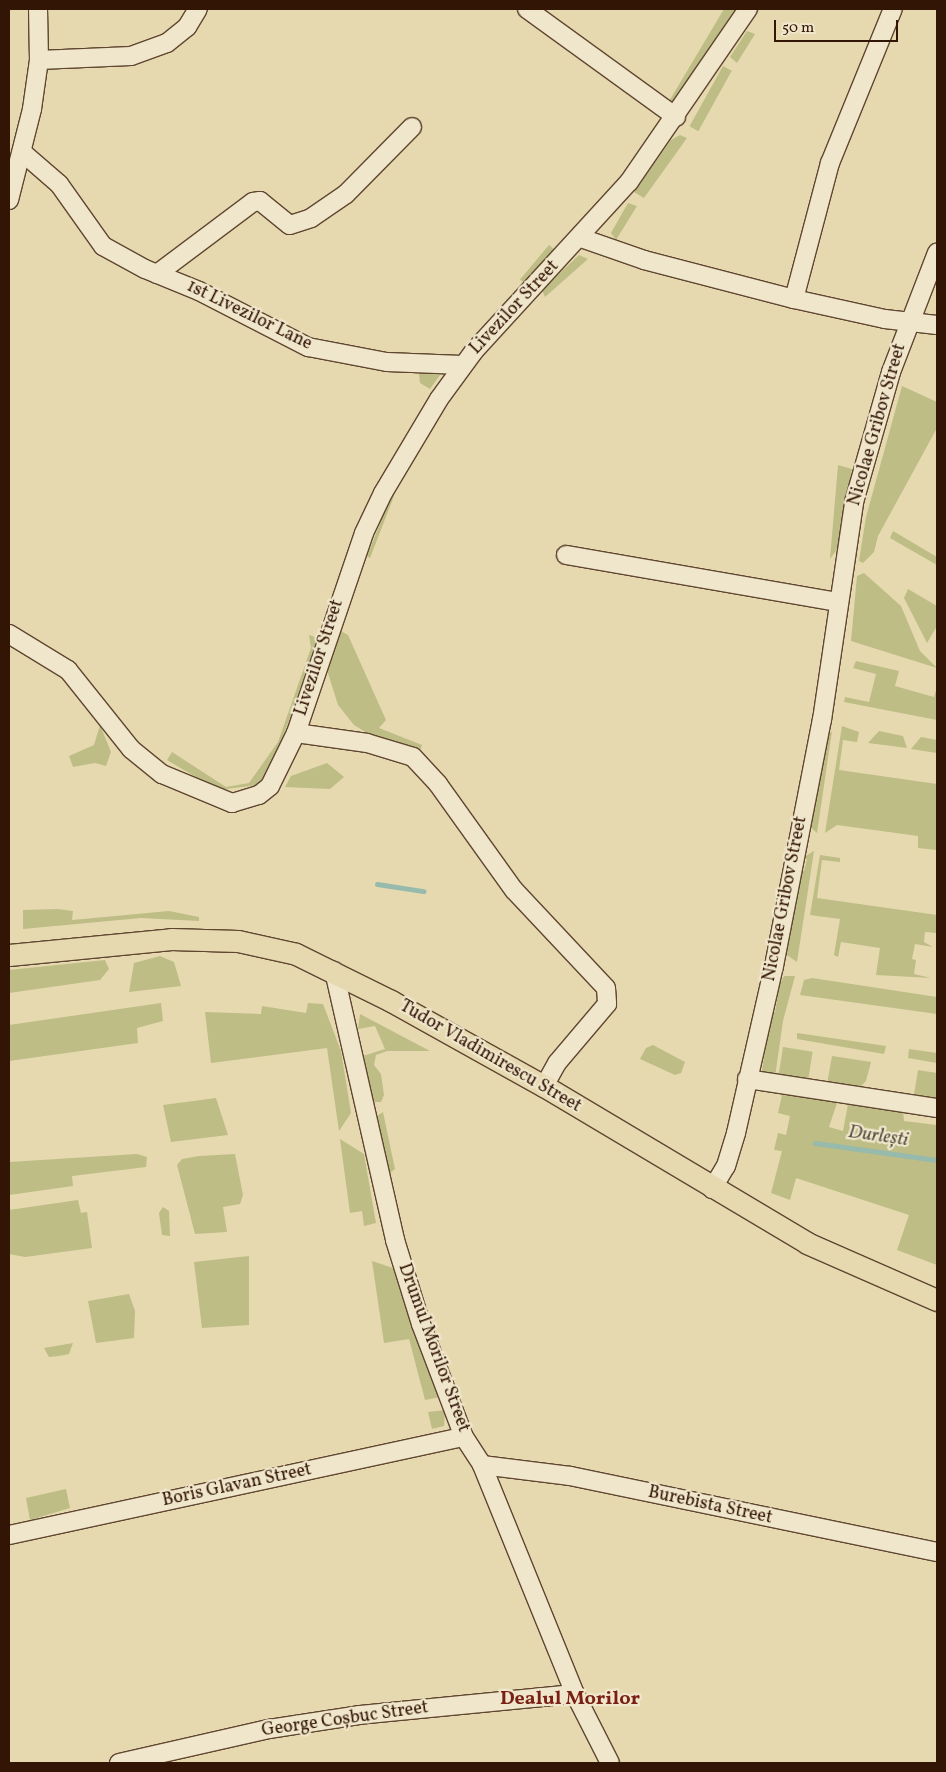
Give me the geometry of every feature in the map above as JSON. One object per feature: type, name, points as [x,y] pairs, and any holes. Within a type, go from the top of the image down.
[{"type":"main road","name":"Tudor Vladimirescu Street","points":[[9,955],[141,941],[211,940],[264,946],[334,970],[544,1086],[712,1189],[807,1243],[937,1300]]},
{"type":"street","points":[[9,200],[22,152],[39,60],[38,9]]},
{"type":"street","points":[[39,60],[106,60],[145,52],[176,36],[198,9]]},
{"type":"street","points":[[527,9],[676,117]]},
{"type":"street","name":"Livezilor Street","points":[[544,1086],[560,1058],[607,1004],[606,988],[514,890],[468,830],[438,784],[412,756],[367,743],[296,733],[364,533],[383,492],[462,365],[581,238],[676,117],[748,9]]},
{"type":"street","points":[[794,299],[830,163],[893,9]]},
{"type":"street","name":"1st Livezilor Lane","points":[[157,274],[253,202],[260,202],[290,225],[311,218],[346,194],[412,127]]},
{"type":"street","name":"1st Livezilor Lane","points":[[22,152],[59,184],[103,246],[157,274],[237,309],[308,347],[387,362],[462,365]]},
{"type":"street","points":[[581,238],[644,260],[794,299],[937,325]]},
{"type":"street","name":"Nicolae Gribov Street","points":[[712,1189],[726,1166],[774,966],[822,720],[854,502],[891,372],[937,253]]},
{"type":"street","points":[[566,555],[838,602]]},
{"type":"street","points":[[9,634],[68,670],[143,760],[162,774],[217,799],[232,803],[260,795],[270,786],[296,733]]},
{"type":"street","name":"Drumul Morilor Street","points":[[334,970],[395,1240],[421,1324],[464,1437],[482,1465],[575,1694],[610,1763]]},
{"type":"street","points":[[747,1080],[937,1108]]},
{"type":"street","name":"Boris Glavan Street","points":[[9,1535],[464,1437]]},
{"type":"street","name":"Burebista Street","points":[[482,1465],[570,1476],[937,1552]]},
{"type":"street","name":"George Coșbuc Street","points":[[119,1763],[270,1729],[359,1715],[575,1694]]},
{"type":"green space","points":[[724,9],[736,9],[677,103],[670,105],[668,103]]},
{"type":"green space","points":[[747,31],[755,34],[737,63],[730,57]]},
{"type":"green space","points":[[723,66],[732,71],[698,131],[690,126]]},
{"type":"green space","points":[[680,135],[687,138],[644,198],[634,192],[671,140]]},
{"type":"green space","points":[[628,203],[637,206],[616,240],[611,233]]},
{"type":"green space","points":[[549,245],[555,250],[526,285],[520,279]]},
{"type":"green space","points":[[579,255],[588,259],[545,297],[542,290]]},
{"type":"green space","points":[[434,372],[440,375],[430,389],[420,383],[419,374]]},
{"type":"green space","points":[[902,386],[937,402],[937,428],[878,536],[874,552],[863,563],[859,561],[866,517]]},
{"type":"green space","points":[[838,465],[852,469],[837,549],[830,559]]},
{"type":"green space","points":[[394,489],[394,496],[370,558],[367,556]]},
{"type":"green space","points":[[893,531],[937,557],[937,565],[890,538]]},
{"type":"green space","points":[[864,573],[901,606],[920,651],[937,668],[851,641],[857,576]]},
{"type":"green space","points":[[908,589],[937,606],[937,626],[927,643],[904,598]]},
{"type":"green space","points":[[339,630],[348,635],[386,720],[379,728],[422,745],[420,751],[367,733],[354,725],[338,705],[327,670]]},
{"type":"green space","points":[[309,635],[321,639],[272,764],[258,785],[218,790],[167,760],[172,752],[226,787],[249,783],[278,742],[311,648]]},
{"type":"green space","points":[[856,661],[899,671],[895,686],[934,697],[937,687],[937,720],[844,702],[845,697],[869,702],[876,674],[853,668]]},
{"type":"green space","points":[[100,725],[111,752],[106,766],[95,763],[73,767],[69,756],[94,745]]},
{"type":"green space","points":[[842,726],[859,732],[857,742],[843,740],[839,770],[937,784],[937,850],[918,848],[918,836],[837,825],[825,833]]},
{"type":"green space","points":[[832,731],[817,833],[808,825],[820,766],[823,766],[825,738]]},
{"type":"green space","points":[[879,731],[903,736],[907,748],[868,743]]},
{"type":"green space","points":[[921,737],[937,740],[937,753],[911,749]]},
{"type":"green space","points":[[327,763],[344,777],[330,789],[285,787],[291,776]]},
{"type":"green space","points":[[814,851],[797,962],[784,953],[800,870],[804,871],[807,859],[802,858]]},
{"type":"green space","points":[[820,855],[840,858],[840,862],[822,860],[817,898],[937,915],[937,933],[925,932],[924,942],[933,947],[915,944],[912,959],[916,960],[914,974],[931,978],[876,975],[880,948],[841,942],[838,957],[834,955],[840,919],[810,915]]},
{"type":"green space","points":[[58,909],[73,911],[72,920],[169,911],[199,917],[199,921],[141,918],[23,929],[23,910]]},
{"type":"green space","points":[[160,956],[174,962],[181,986],[129,992],[134,963]]},
{"type":"green space","points":[[105,960],[109,969],[100,980],[9,993],[9,970]]},
{"type":"green space","points":[[784,976],[795,976],[783,1021],[775,1077],[762,1071],[771,1011],[775,1012],[778,995],[775,994]]},
{"type":"green space","points":[[812,978],[937,997],[937,1014],[800,995],[804,980]]},
{"type":"green space","points":[[161,1003],[163,1021],[137,1028],[138,1043],[9,1061],[9,1025]]},
{"type":"green space","points":[[308,1003],[323,1004],[341,1051],[351,1113],[339,1131],[327,1048],[211,1063],[205,1012],[261,1014],[262,1006],[306,1013]]},
{"type":"green space","points":[[360,1014],[430,1051],[387,1051],[376,1055],[374,1065],[381,1074],[384,1095],[381,1102],[373,1102],[363,1056],[385,1049],[375,1026],[358,1029]]},
{"type":"green space","points":[[797,1033],[886,1046],[884,1054],[797,1039]]},
{"type":"green space","points":[[653,1045],[685,1062],[681,1073],[675,1075],[640,1059],[646,1048]]},
{"type":"green space","points":[[783,1047],[813,1052],[808,1081],[778,1077]]},
{"type":"green space","points":[[909,1049],[937,1053],[937,1063],[908,1058]]},
{"type":"green space","points":[[832,1056],[871,1062],[866,1081],[859,1088],[827,1084]]},
{"type":"green space","points":[[918,1070],[937,1073],[937,1099],[914,1095]]},
{"type":"green space","points":[[782,1095],[838,1100],[829,1127],[843,1131],[848,1104],[903,1110],[904,1121],[937,1125],[937,1265],[897,1250],[909,1215],[796,1178],[790,1200],[771,1193],[782,1151],[774,1150],[778,1133],[786,1135],[790,1116],[778,1113]]},
{"type":"green space","points":[[216,1098],[228,1135],[171,1142],[163,1105]]},
{"type":"green space","points":[[383,1112],[395,1169],[390,1173],[377,1116]]},
{"type":"green space","points":[[340,1139],[364,1154],[376,1223],[364,1226],[362,1211],[350,1213]]},
{"type":"green space","points":[[137,1154],[147,1157],[146,1167],[72,1176],[73,1186],[9,1195],[9,1162]]},
{"type":"green space","points":[[235,1154],[243,1195],[240,1204],[223,1207],[227,1232],[195,1234],[177,1165],[182,1159]]},
{"type":"green space","points":[[78,1200],[81,1213],[87,1212],[92,1248],[25,1257],[9,1254],[9,1210]]},
{"type":"green space","points":[[163,1207],[169,1211],[170,1236],[162,1235],[159,1213]]},
{"type":"green space","points":[[249,1256],[249,1325],[202,1328],[194,1262]]},
{"type":"green space","points":[[372,1261],[396,1269],[419,1346],[440,1397],[425,1400],[409,1339],[384,1343]]},
{"type":"green space","points":[[129,1294],[135,1311],[134,1338],[96,1343],[88,1301]]},
{"type":"green space","points":[[73,1343],[69,1354],[59,1356],[49,1357],[44,1348]]},
{"type":"green space","points":[[445,1410],[444,1426],[432,1429],[428,1412]]},
{"type":"green space","points":[[66,1489],[70,1508],[30,1520],[26,1498]]},
{"type":"waterway","name":"Durlești","points":[[377,884],[423,891]]},
{"type":"waterway","name":"Durlești","points":[[815,1143],[937,1160]]},
{"type":"district","name":"Dealul Morilor","points":[[570,1699]]}]
